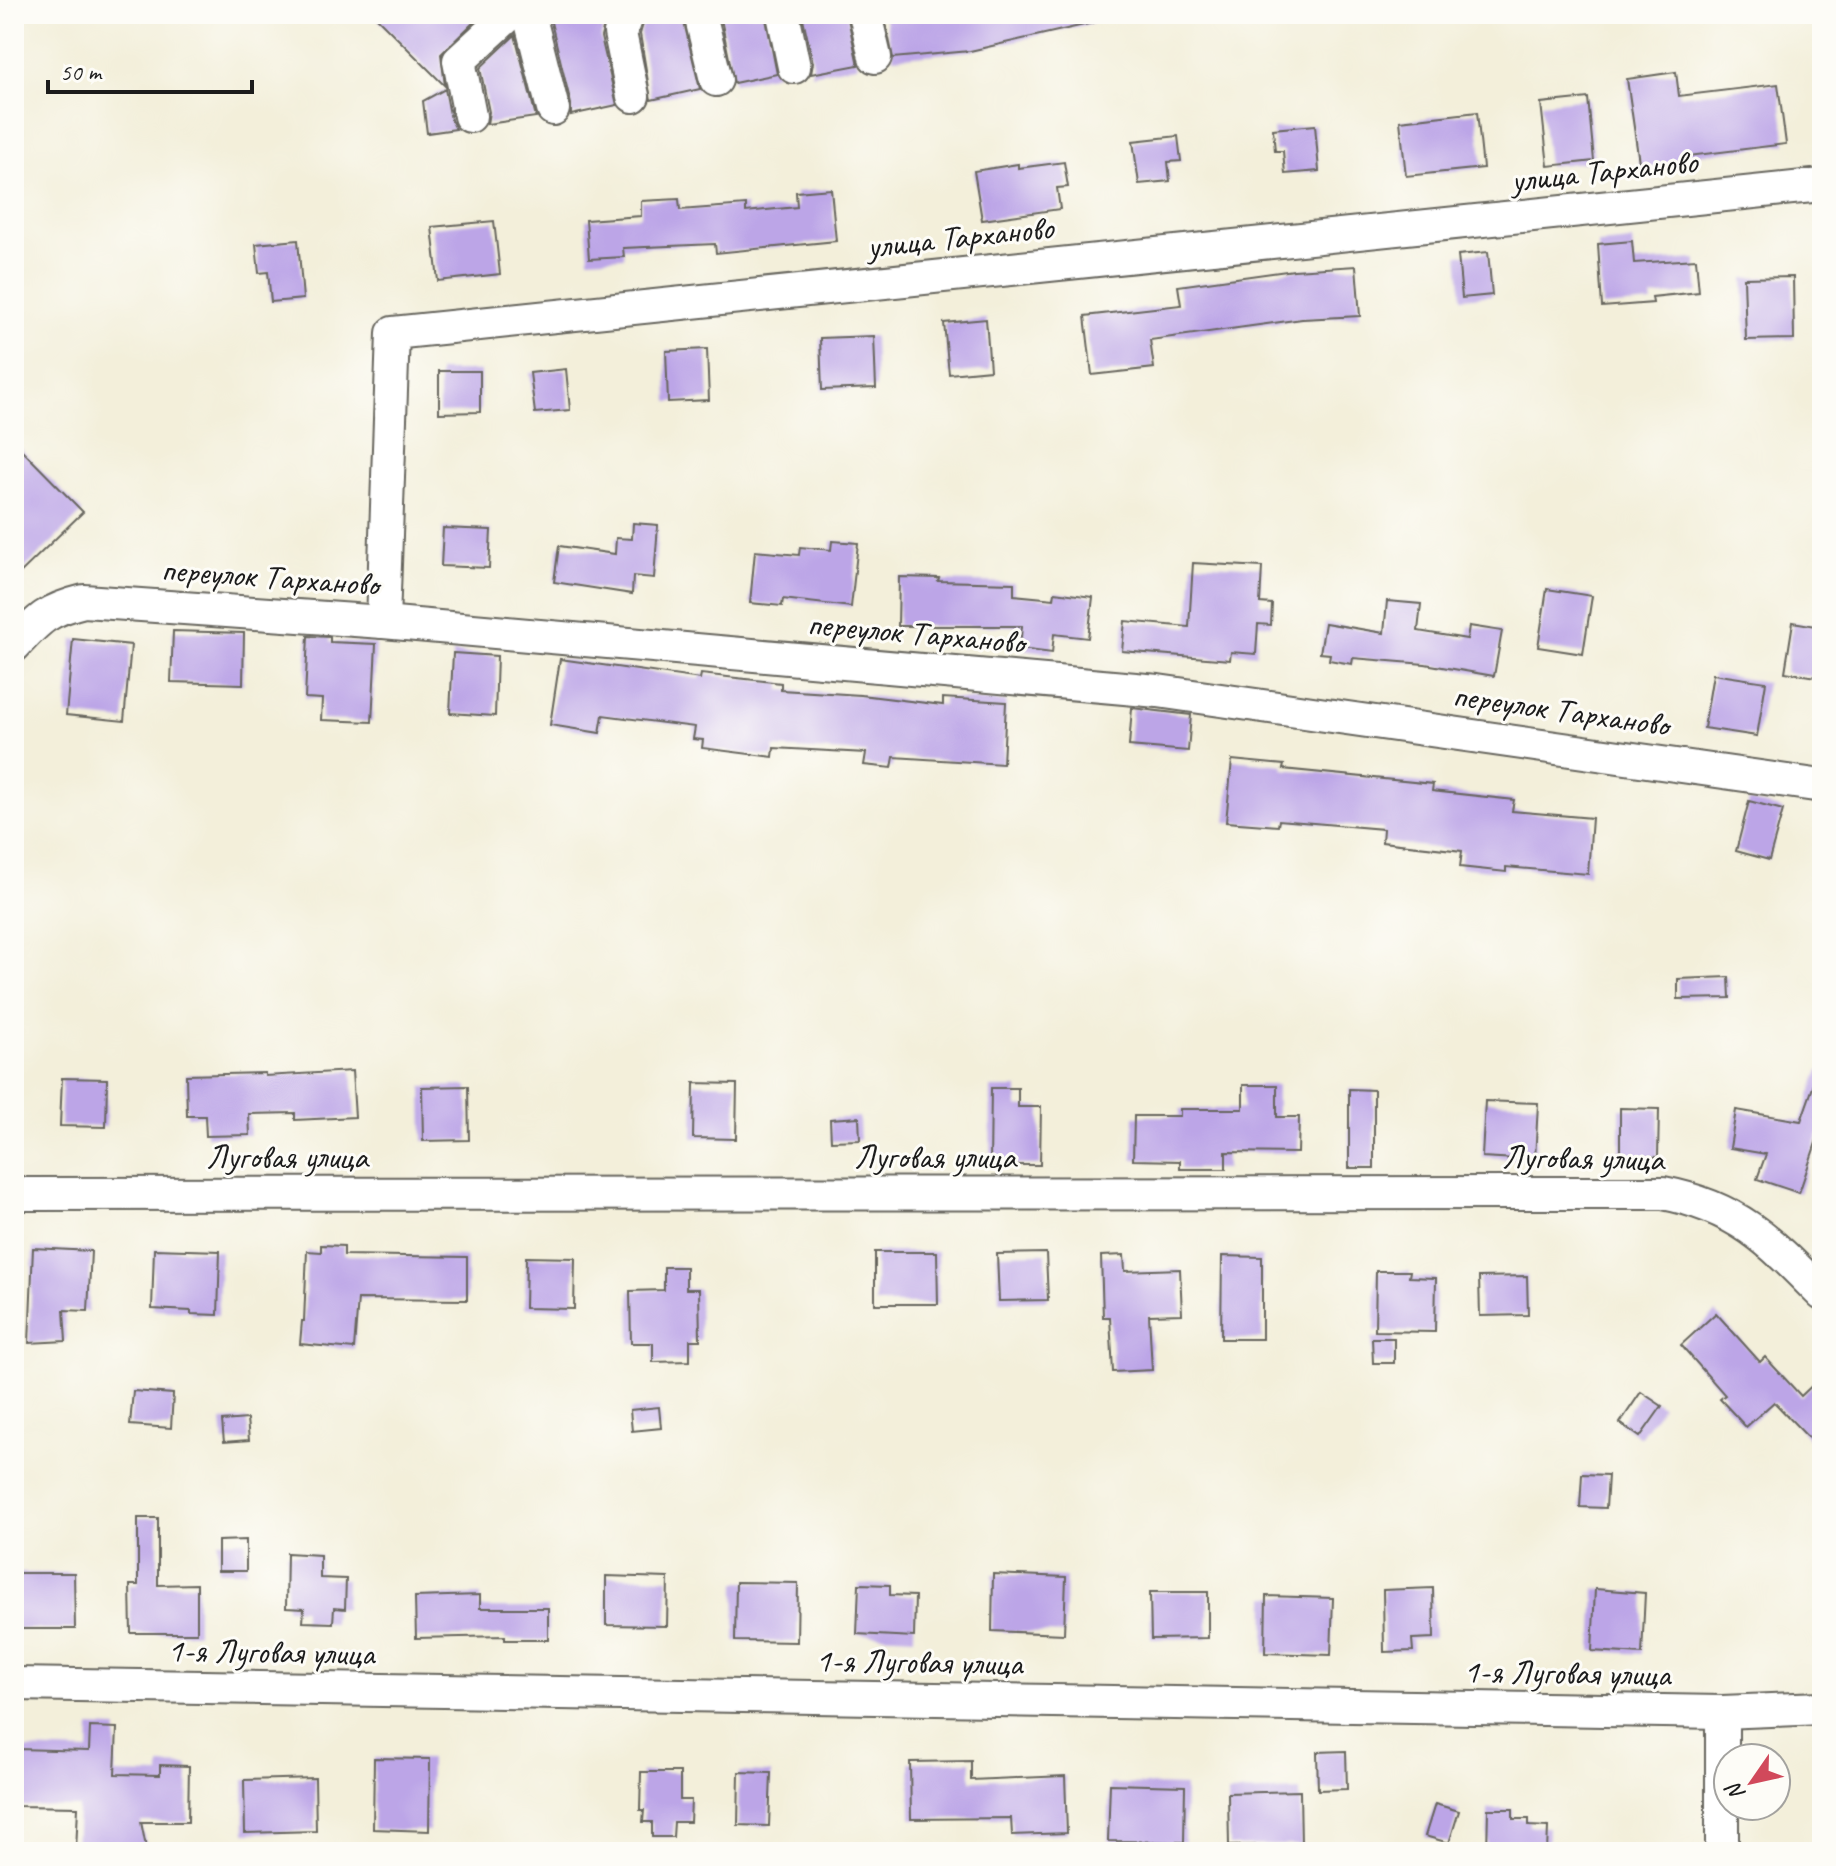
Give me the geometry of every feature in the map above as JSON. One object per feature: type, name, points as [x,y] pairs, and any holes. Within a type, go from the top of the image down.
[{"type":"street","points":[[470,116],[459,61],[510,14]]},
{"type":"street","points":[[529,14],[553,109]]},
{"type":"street","points":[[627,14],[620,33],[633,96]]},
{"type":"street","points":[[700,14],[716,80]]},
{"type":"street","points":[[783,14],[794,67]]},
{"type":"street","points":[[865,14],[875,57]]},
{"type":"street","name":"улица Тарханово","points":[[383,622],[393,333],[1822,185]]},
{"type":"street","name":"переулок Тарханово","points":[[14,646],[41,617],[84,601],[383,622],[1158,691],[1822,786]]},
{"type":"street","name":"Луговая улица","points":[[14,1194],[1663,1193],[1693,1199],[1744,1223],[1769,1241],[1822,1294]]},
{"type":"street","name":"1-я Луговая улица","points":[[14,1684],[1722,1712],[1822,1708]]},
{"type":"street","points":[[1722,1712],[1722,1852]]},
{"type":"building","points":[[373,14],[482,14],[441,54],[445,86]]},
{"type":"building","points":[[549,14],[607,14],[601,37],[617,105],[571,115]]},
{"type":"building","points":[[646,14],[682,14],[700,89],[651,100],[640,34]]},
{"type":"building","points":[[720,14],[765,14],[777,74],[734,83]]},
{"type":"building","points":[[802,14],[847,14],[858,65],[811,74],[813,63]]},
{"type":"building","points":[[884,14],[959,14],[969,20],[993,14],[1092,14],[1093,23],[970,51],[893,58]]},
{"type":"building","points":[[515,35],[536,117],[487,124],[489,112],[480,68]]},
{"type":"building","points":[[1676,72],[1679,96],[1778,84],[1786,144],[1688,156],[1689,161],[1640,169],[1627,79]]},
{"type":"building","points":[[445,89],[451,120],[456,129],[427,133],[423,101]]},
{"type":"building","points":[[1588,98],[1594,161],[1548,166],[1541,103]]},
{"type":"building","points":[[1477,112],[1483,168],[1406,176],[1400,121]]},
{"type":"building","points":[[1315,125],[1319,171],[1285,174],[1283,151],[1275,151],[1273,129]]},
{"type":"building","points":[[1178,136],[1181,161],[1168,162],[1170,181],[1139,184],[1133,141]]},
{"type":"building","points":[[1064,162],[1068,187],[1057,188],[1060,209],[982,220],[974,171],[1018,164],[1018,168]]},
{"type":"building","points":[[831,189],[836,241],[716,253],[715,244],[623,248],[624,257],[589,259],[586,220],[641,216],[641,201],[679,199],[680,210],[746,205],[746,212],[797,207],[796,192]]},
{"type":"building","points":[[494,221],[500,274],[438,281],[432,227]]},
{"type":"building","points":[[298,240],[303,299],[271,302],[268,272],[259,273],[256,244]]},
{"type":"building","points":[[1632,241],[1634,263],[1696,259],[1699,292],[1652,297],[1653,303],[1602,307],[1598,244]]},
{"type":"building","points":[[1488,252],[1492,295],[1462,298],[1458,255]]},
{"type":"building","points":[[1356,266],[1360,316],[1302,319],[1150,340],[1154,368],[1092,375],[1085,316],[1181,305],[1178,286],[1294,270]]},
{"type":"building","points":[[1793,277],[1794,339],[1746,340],[1744,278]]},
{"type":"building","points":[[986,319],[990,370],[949,374],[944,323]]},
{"type":"building","points":[[874,336],[876,388],[822,390],[820,338]]},
{"type":"building","points":[[707,349],[709,400],[668,402],[666,351]]},
{"type":"building","points":[[566,369],[570,410],[535,413],[530,373]]},
{"type":"building","points":[[439,371],[480,371],[480,412],[439,413]]},
{"type":"building","points":[[14,442],[83,512],[14,579]]},
{"type":"building","points":[[633,523],[658,525],[654,578],[633,576],[632,594],[554,582],[559,546],[615,554],[616,538],[632,539]]},
{"type":"building","points":[[443,528],[491,530],[489,568],[441,566]]},
{"type":"building","points":[[832,541],[858,543],[851,607],[783,599],[782,606],[750,603],[755,551],[799,555],[800,547],[831,550]]},
{"type":"building","points":[[1193,563],[1262,567],[1260,603],[1272,604],[1271,625],[1258,624],[1256,654],[1231,652],[1230,660],[1122,651],[1125,621],[1189,627]]},
{"type":"building","points":[[899,577],[1014,583],[1014,595],[1054,599],[1055,592],[1093,597],[1088,638],[1054,634],[1052,653],[1020,649],[1022,626],[898,626]]},
{"type":"building","points":[[1547,589],[1592,596],[1583,654],[1538,647]]},
{"type":"building","points":[[1387,601],[1421,604],[1418,631],[1467,639],[1469,626],[1502,631],[1494,676],[1425,664],[1353,658],[1352,664],[1329,660],[1330,654],[1320,653],[1325,623],[1384,633]]},
{"type":"building","points":[[1793,622],[1822,627],[1822,678],[1785,672]]},
{"type":"building","points":[[173,631],[244,633],[243,684],[171,682]]},
{"type":"building","points":[[308,636],[330,637],[330,642],[376,644],[372,722],[321,720],[322,699],[305,698]]},
{"type":"building","points":[[73,639],[131,645],[124,721],[66,715]]},
{"type":"building","points":[[453,653],[497,656],[495,716],[450,713]]},
{"type":"building","points":[[560,659],[700,679],[701,674],[781,683],[781,690],[943,705],[943,698],[1006,702],[1003,764],[894,757],[892,768],[864,765],[866,753],[774,748],[773,757],[702,748],[703,740],[693,739],[695,727],[603,715],[600,733],[550,725]]},
{"type":"building","points":[[1713,674],[1766,682],[1757,736],[1704,728]]},
{"type":"building","points":[[1132,708],[1191,715],[1188,751],[1129,746]]},
{"type":"building","points":[[1232,760],[1284,765],[1283,769],[1433,784],[1432,791],[1514,800],[1512,811],[1592,818],[1588,874],[1506,867],[1506,872],[1460,867],[1462,851],[1382,842],[1383,829],[1279,820],[1278,826],[1226,822]]},
{"type":"building","points":[[1749,801],[1783,810],[1769,860],[1736,851]]},
{"type":"building","points":[[1729,977],[1730,998],[1678,999],[1678,979]]},
{"type":"building","points":[[1819,1070],[1822,1070],[1822,1125],[1799,1193],[1757,1179],[1766,1154],[1730,1148],[1736,1110],[1801,1121]]},
{"type":"building","points":[[352,1071],[355,1117],[295,1120],[295,1113],[249,1114],[250,1135],[206,1136],[205,1116],[187,1116],[186,1075],[265,1073],[265,1076]]},
{"type":"building","points":[[62,1078],[107,1079],[106,1127],[60,1126]]},
{"type":"building","points":[[694,1083],[737,1084],[736,1139],[693,1138]]},
{"type":"building","points":[[1243,1085],[1277,1085],[1277,1117],[1299,1117],[1298,1153],[1226,1152],[1226,1169],[1180,1169],[1180,1161],[1133,1160],[1134,1116],[1180,1116],[1180,1109],[1243,1109]]},
{"type":"building","points":[[468,1086],[469,1140],[423,1141],[422,1087]]},
{"type":"building","points":[[991,1088],[1018,1088],[1018,1107],[1041,1107],[1040,1165],[990,1165]]},
{"type":"building","points":[[1349,1089],[1374,1090],[1374,1168],[1349,1168]]},
{"type":"building","points":[[1485,1101],[1538,1103],[1535,1160],[1482,1157]]},
{"type":"building","points":[[1620,1108],[1659,1109],[1658,1157],[1620,1156]]},
{"type":"building","points":[[859,1117],[860,1140],[831,1141],[830,1119]]},
{"type":"building","points":[[321,1245],[344,1246],[344,1255],[467,1257],[467,1300],[358,1299],[354,1349],[300,1344],[307,1251],[321,1252]]},
{"type":"building","points":[[33,1248],[91,1251],[88,1311],[64,1310],[66,1341],[29,1343]]},
{"type":"building","points":[[154,1249],[220,1251],[218,1315],[152,1309]]},
{"type":"building","points":[[875,1252],[937,1252],[938,1304],[875,1304]]},
{"type":"building","points":[[1046,1253],[1048,1300],[999,1301],[997,1254]]},
{"type":"building","points":[[1124,1255],[1125,1271],[1180,1269],[1182,1314],[1149,1315],[1152,1370],[1113,1372],[1110,1317],[1103,1317],[1101,1256]]},
{"type":"building","points":[[1222,1256],[1262,1257],[1262,1339],[1221,1339]]},
{"type":"building","points":[[526,1257],[575,1258],[574,1309],[525,1308]]},
{"type":"building","points":[[664,1267],[686,1267],[686,1289],[699,1289],[700,1340],[690,1340],[690,1361],[653,1362],[653,1343],[631,1343],[630,1291],[664,1290]]},
{"type":"building","points":[[1376,1271],[1410,1271],[1409,1277],[1436,1278],[1435,1332],[1375,1331]]},
{"type":"building","points":[[1527,1276],[1528,1315],[1480,1316],[1479,1277]]},
{"type":"building","points":[[1716,1313],[1760,1362],[1765,1357],[1801,1396],[1822,1376],[1822,1452],[1774,1402],[1746,1427],[1720,1399],[1725,1395],[1681,1345]]},
{"type":"building","points":[[1372,1338],[1394,1338],[1394,1363],[1373,1363]]},
{"type":"building","points":[[133,1391],[173,1394],[171,1428],[130,1425]]},
{"type":"building","points":[[1641,1392],[1662,1406],[1640,1437],[1620,1423]]},
{"type":"building","points":[[659,1407],[661,1428],[632,1431],[630,1410]]},
{"type":"building","points":[[247,1419],[249,1440],[224,1442],[222,1421]]},
{"type":"building","points":[[1582,1474],[1608,1475],[1606,1508],[1580,1507]]},
{"type":"building","points":[[138,1518],[158,1518],[158,1585],[197,1584],[197,1633],[131,1633],[130,1585],[138,1585]]},
{"type":"building","points":[[246,1540],[246,1571],[218,1571],[218,1541]]},
{"type":"building","points":[[287,1553],[320,1555],[320,1578],[346,1579],[345,1609],[334,1608],[333,1623],[303,1622],[304,1609],[286,1608]]},
{"type":"building","points":[[14,1573],[74,1573],[75,1629],[14,1629]]},
{"type":"building","points":[[993,1574],[1066,1577],[1064,1634],[992,1631]]},
{"type":"building","points":[[606,1576],[668,1578],[667,1626],[606,1625]]},
{"type":"building","points":[[736,1582],[798,1583],[797,1642],[735,1641]]},
{"type":"building","points":[[859,1584],[890,1585],[890,1595],[915,1596],[914,1637],[857,1634]]},
{"type":"building","points":[[1433,1588],[1434,1638],[1412,1639],[1413,1651],[1384,1652],[1383,1590]]},
{"type":"building","points":[[1595,1589],[1645,1593],[1642,1654],[1592,1651]]},
{"type":"building","points":[[1150,1592],[1208,1592],[1208,1638],[1151,1639]]},
{"type":"building","points":[[480,1595],[480,1608],[548,1608],[548,1640],[505,1640],[505,1636],[416,1638],[415,1597]]},
{"type":"building","points":[[1266,1596],[1333,1598],[1331,1655],[1265,1653]]},
{"type":"building","points":[[90,1727],[117,1728],[115,1774],[160,1775],[160,1765],[189,1766],[188,1822],[141,1822],[147,1852],[76,1851],[78,1807],[17,1806],[18,1749],[89,1751]]},
{"type":"building","points":[[1346,1751],[1347,1789],[1318,1790],[1317,1752]]},
{"type":"building","points":[[374,1758],[430,1759],[429,1831],[373,1829]]},
{"type":"building","points":[[971,1761],[971,1780],[1065,1776],[1067,1833],[1012,1835],[1011,1818],[911,1819],[910,1762]]},
{"type":"building","points":[[641,1772],[680,1772],[680,1800],[691,1800],[690,1822],[674,1822],[673,1837],[652,1837],[652,1822],[643,1822],[644,1810],[640,1810]]},
{"type":"building","points":[[739,1772],[771,1773],[769,1826],[738,1825]]},
{"type":"building","points":[[315,1778],[316,1831],[245,1833],[244,1780]]},
{"type":"building","points":[[1110,1784],[1185,1786],[1184,1842],[1108,1841]]},
{"type":"building","points":[[1300,1791],[1301,1845],[1229,1846],[1228,1793]]},
{"type":"building","points":[[1435,1804],[1459,1811],[1449,1843],[1425,1836]]},
{"type":"building","points":[[1488,1809],[1513,1809],[1513,1819],[1529,1819],[1529,1826],[1548,1827],[1547,1852],[1487,1852]]}]
